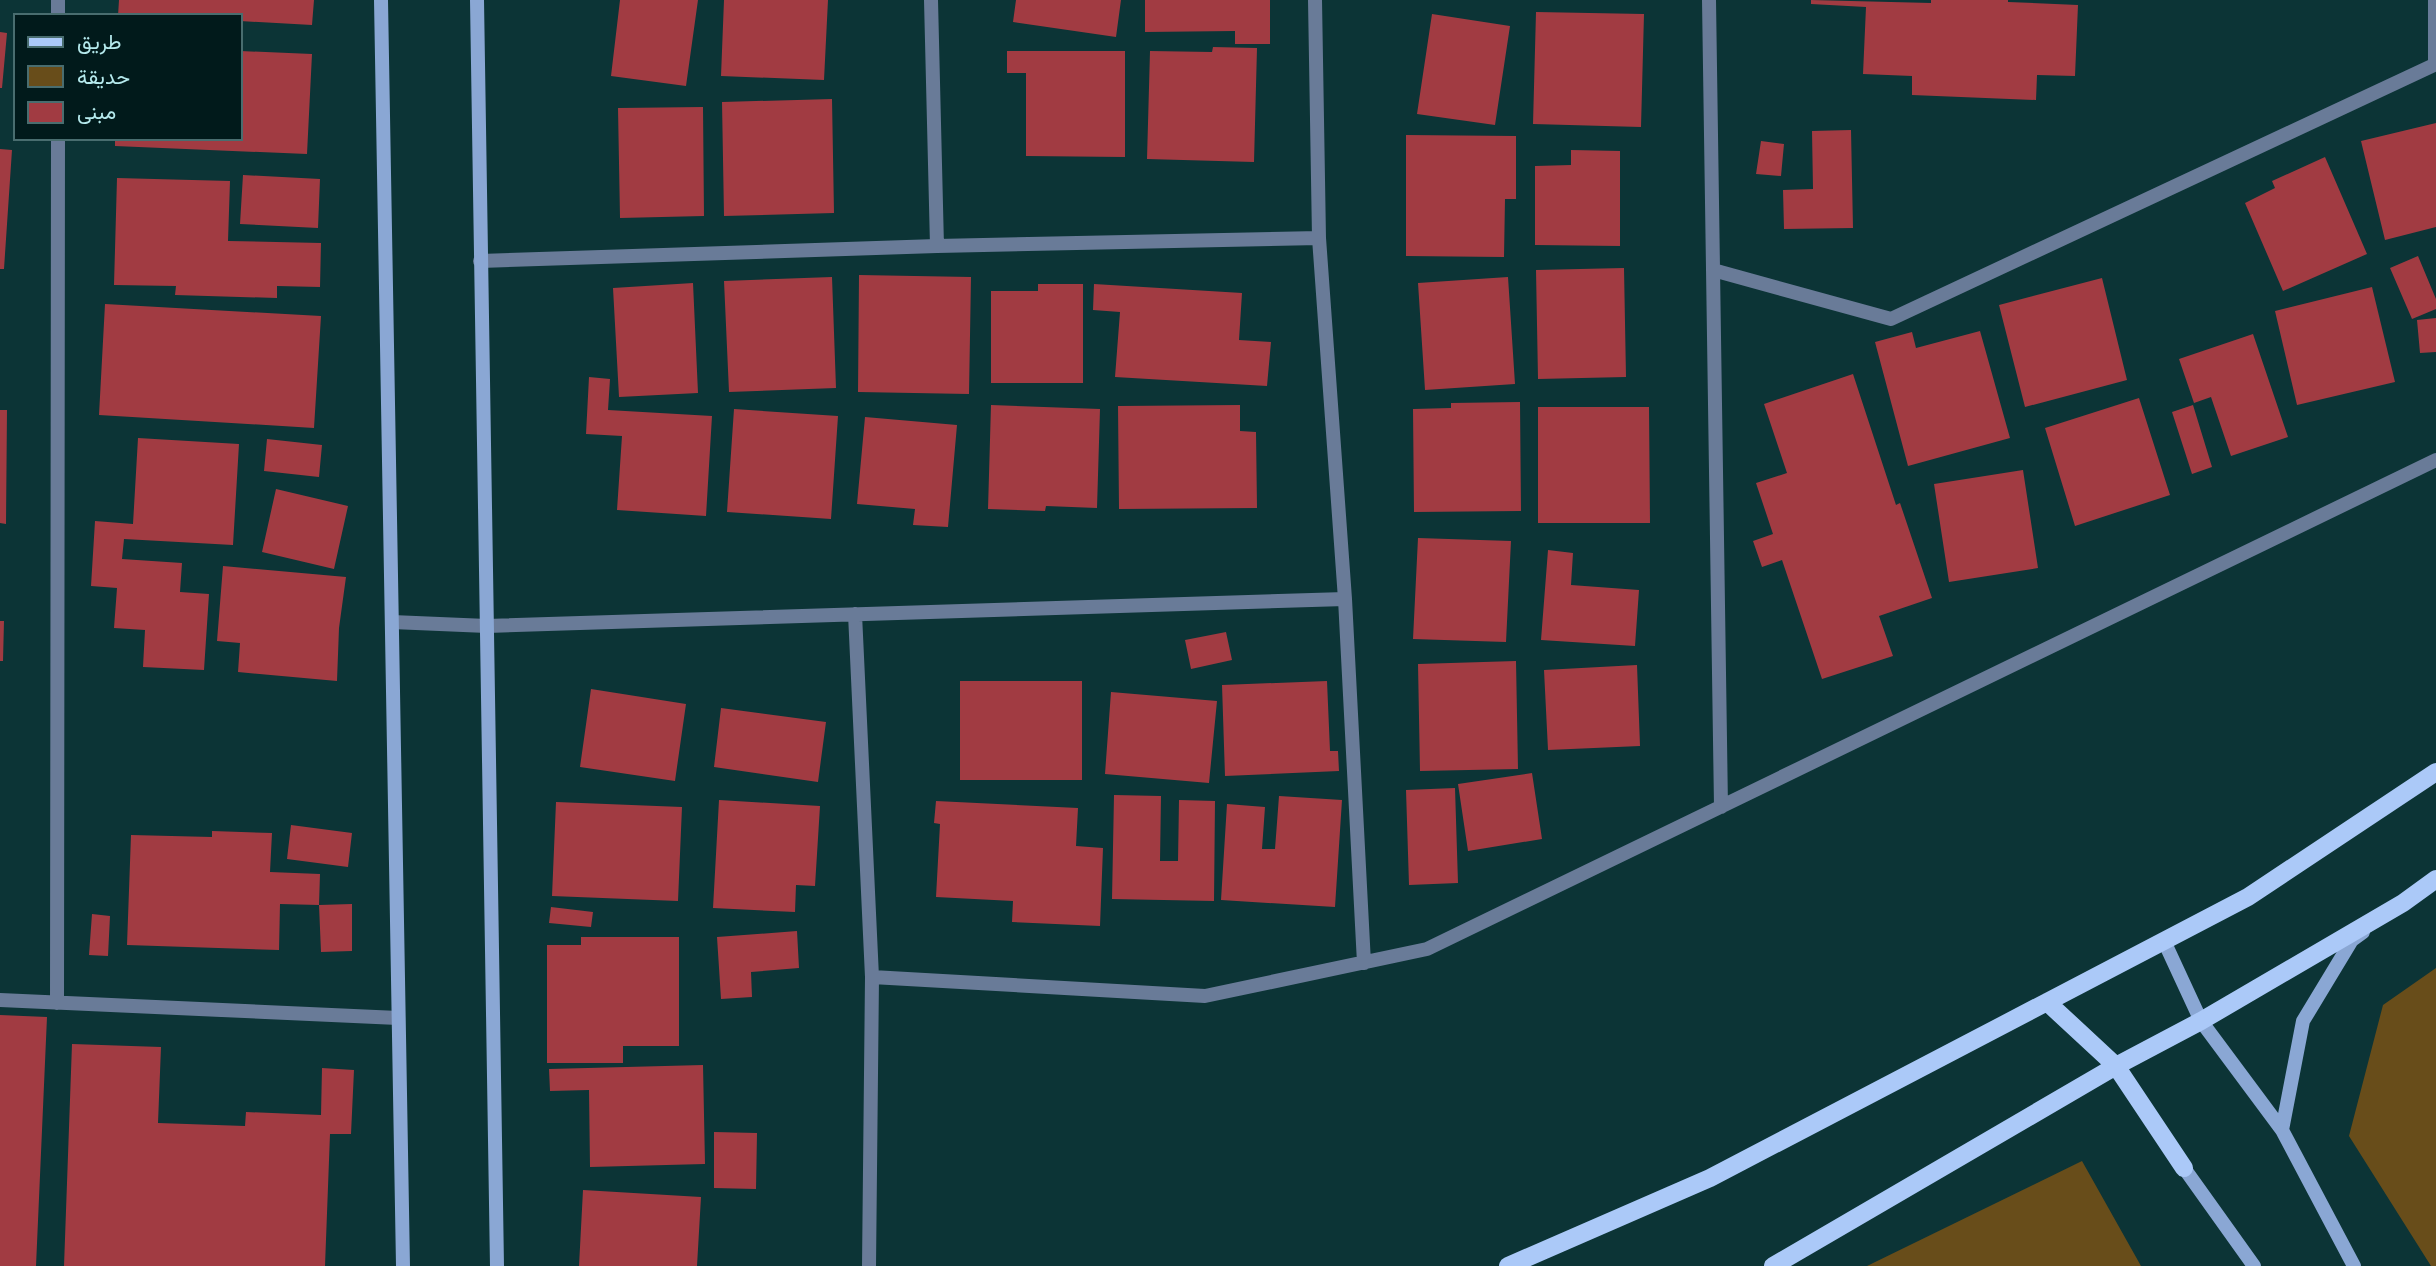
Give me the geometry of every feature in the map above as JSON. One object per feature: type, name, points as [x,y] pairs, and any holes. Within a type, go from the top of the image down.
[{"type":"main road","points":[[381,0],[403,1266]]},
{"type":"main road","points":[[477,0],[497,1266]]},
{"type":"main road","points":[[1508,1266],[1710,1178],[2248,897],[2436,772]]},
{"type":"main road","points":[[2282,1130],[2303,1021],[2353,940],[2436,879]]},
{"type":"main road","points":[[1773,1266],[2403,903]]},
{"type":"main road","points":[[2164,941],[2200,1021],[2282,1130],[2354,1266]]},
{"type":"main road","points":[[2047,1002],[2116,1066],[2254,1266]]},
{"type":"street","points":[[931,0],[937,246]]},
{"type":"street","points":[[1315,0],[1319,238],[1345,599],[1364,963]]},
{"type":"street","points":[[1709,0],[1721,807]]},
{"type":"street","points":[[1713,270],[1891,319],[2435,65],[2435,0]]},
{"type":"street","points":[[57,1003],[58,140]]},
{"type":"street","points":[[480,261],[937,246],[1319,238]]},
{"type":"street","points":[[872,977],[1205,996],[1427,949],[2436,460]]},
{"type":"street","points":[[392,622],[487,626],[1345,599]]},
{"type":"street","points":[[855,614],[872,977],[869,1266]]},
{"type":"street","points":[[0,1000],[398,1018]]},
{"type":"green space","points":[[2436,968],[2436,1266],[2431,1266],[2349,1136],[2383,1005]]},
{"type":"green space","points":[[2082,1161],[2141,1266],[1867,1266]]},
{"type":"building","points":[[119,0],[314,0],[312,25],[242,21],[242,14],[118,14]]},
{"type":"building","points":[[620,0],[698,0],[686,86],[611,76]]},
{"type":"building","points":[[724,0],[828,0],[824,80],[721,76]]},
{"type":"building","points":[[1016,0],[1121,0],[1116,37],[1013,22]]},
{"type":"building","points":[[1145,0],[1270,0],[1270,44],[1235,44],[1235,31],[1145,32]]},
{"type":"building","points":[[1811,0],[1931,3],[1931,0],[2008,0],[2078,5],[2075,76],[2037,75],[2036,100],[1912,95],[1912,76],[1863,74],[1866,7],[1811,4]]},
{"type":"building","points":[[1536,12],[1644,14],[1641,127],[1533,124]]},
{"type":"building","points":[[1432,14],[1510,26],[1495,125],[1417,114]]},
{"type":"building","points":[[0,32],[7,33],[2,88],[0,88]]},
{"type":"building","points":[[1213,47],[1257,48],[1254,162],[1147,159],[1150,51],[1212,52]]},
{"type":"building","points":[[242,51],[312,54],[307,154],[115,146],[115,140],[242,140]]},
{"type":"building","points":[[1007,51],[1125,51],[1125,157],[1026,156],[1026,73],[1007,73]]},
{"type":"building","points":[[832,99],[834,213],[724,216],[722,102]]},
{"type":"building","points":[[703,107],[704,216],[620,218],[618,108]]},
{"type":"building","points":[[2436,123],[2436,227],[2385,240],[2361,141]]},
{"type":"building","points":[[1851,130],[1853,228],[1784,229],[1783,190],[1813,189],[1812,131]]},
{"type":"building","points":[[1406,135],[1516,136],[1516,199],[1505,199],[1504,257],[1406,256]]},
{"type":"building","points":[[1761,141],[1784,144],[1781,176],[1756,174]]},
{"type":"building","points":[[0,149],[12,150],[4,269],[0,269]]},
{"type":"building","points":[[1571,150],[1620,151],[1620,246],[1535,245],[1535,166],[1571,165]]},
{"type":"building","points":[[2325,157],[2367,254],[2283,291],[2245,203],[2275,188],[2272,181]]},
{"type":"building","points":[[243,175],[320,179],[318,228],[240,224]]},
{"type":"building","points":[[117,178],[230,181],[228,241],[321,243],[320,287],[277,286],[277,298],[175,295],[176,286],[114,285]]},
{"type":"building","points":[[2418,256],[2436,299],[2436,309],[2412,319],[2390,268]]},
{"type":"building","points":[[1624,268],[1626,377],[1538,379],[1536,270]]},
{"type":"building","points":[[859,275],[971,277],[969,394],[858,392]]},
{"type":"building","points":[[832,277],[836,388],[729,392],[724,281]]},
{"type":"building","points":[[1508,277],[1515,384],[1425,390],[1418,283]]},
{"type":"building","points":[[2102,278],[2127,380],[2025,407],[1999,305]]},
{"type":"building","points":[[693,283],[698,393],[619,397],[613,288]]},
{"type":"building","points":[[1038,284],[1083,284],[1083,383],[991,383],[991,291],[1038,291]]},
{"type":"building","points":[[1094,284],[1242,293],[1239,340],[1271,342],[1267,386],[1115,377],[1120,312],[1093,310]]},
{"type":"building","points":[[2372,287],[2395,382],[2297,405],[2275,311]]},
{"type":"building","points":[[105,304],[321,316],[314,428],[99,415]]},
{"type":"building","points":[[2436,318],[2436,352],[2420,353],[2417,320]]},
{"type":"building","points":[[1980,331],[2010,438],[1908,466],[1875,342],[1912,332],[1916,348]]},
{"type":"building","points":[[2253,334],[2288,437],[2231,456],[2211,397],[2194,403],[2179,359]]},
{"type":"building","points":[[1853,374],[1896,505],[1900,503],[1932,598],[1879,616],[1893,656],[1822,679],[1782,560],[1762,567],[1753,541],[1773,534],[1756,483],[1787,473],[1764,404]]},
{"type":"building","points":[[589,377],[610,379],[608,410],[712,416],[706,516],[617,510],[622,436],[586,434]]},
{"type":"building","points":[[2139,398],[2170,495],[2075,526],[2045,428]]},
{"type":"building","points":[[1520,402],[1521,511],[1414,512],[1413,409],[1451,408],[1451,403]]},
{"type":"building","points":[[991,405],[1100,409],[1097,508],[1046,506],[1045,511],[988,509]]},
{"type":"building","points":[[1240,405],[1240,431],[1256,432],[1257,508],[1119,509],[1118,406]]},
{"type":"building","points":[[2193,405],[2212,467],[2192,474],[2172,412]]},
{"type":"building","points":[[1538,407],[1649,407],[1650,523],[1538,523]]},
{"type":"building","points":[[734,409],[838,416],[831,519],[727,512]]},
{"type":"building","points":[[0,410],[7,410],[6,524],[0,523]]},
{"type":"building","points":[[865,417],[957,425],[948,527],[913,525],[915,509],[857,504]]},
{"type":"building","points":[[138,438],[239,444],[233,545],[124,539],[122,559],[182,563],[180,592],[209,594],[204,670],[143,667],[145,630],[114,628],[117,588],[91,586],[95,521],[133,524]]},
{"type":"building","points":[[267,439],[322,445],[319,477],[264,471]]},
{"type":"building","points":[[2023,470],[2038,568],[1949,582],[1934,484]]},
{"type":"building","points":[[276,489],[348,506],[334,569],[262,552]]},
{"type":"building","points":[[1418,538],[1511,541],[1506,642],[1413,639]]},
{"type":"building","points":[[1548,550],[1573,553],[1571,585],[1639,590],[1635,646],[1541,640]]},
{"type":"building","points":[[223,566],[346,577],[339,628],[337,681],[238,672],[240,643],[217,641]]},
{"type":"building","points":[[0,621],[4,621],[3,661],[0,661]]},
{"type":"building","points":[[1226,632],[1232,660],[1191,669],[1185,640]]},
{"type":"building","points":[[1516,661],[1518,769],[1420,771],[1418,664]]},
{"type":"building","points":[[1637,665],[1640,746],[1548,750],[1544,670]]},
{"type":"building","points":[[960,681],[1082,681],[1082,780],[960,780]]},
{"type":"building","points":[[1327,681],[1330,751],[1338,751],[1339,771],[1225,776],[1222,685]]},
{"type":"building","points":[[591,689],[686,704],[675,781],[580,767]]},
{"type":"building","points":[[1111,692],[1217,701],[1209,783],[1105,774]]},
{"type":"building","points":[[721,708],[826,722],[818,782],[714,767]]},
{"type":"building","points":[[1532,773],[1542,839],[1468,851],[1458,784]]},
{"type":"building","points":[[1455,788],[1458,883],[1409,885],[1406,790]]},
{"type":"building","points":[[1114,795],[1161,796],[1160,861],[1178,861],[1179,800],[1215,801],[1214,901],[1112,899]]},
{"type":"building","points":[[1279,796],[1342,800],[1335,907],[1221,900],[1227,804],[1265,807],[1262,849],[1275,849]]},
{"type":"building","points":[[719,800],[820,806],[815,886],[796,885],[795,912],[713,908]]},
{"type":"building","points":[[936,801],[1078,808],[1076,846],[1103,848],[1100,926],[1012,922],[1013,901],[936,897],[940,824],[934,823]]},
{"type":"building","points":[[556,802],[682,807],[678,901],[552,896]]},
{"type":"building","points":[[291,825],[352,833],[348,867],[287,859]]},
{"type":"building","points":[[212,831],[272,833],[270,872],[320,874],[319,905],[280,904],[279,950],[127,945],[131,835],[212,837]]},
{"type":"building","points":[[352,904],[352,951],[321,952],[319,905]]},
{"type":"building","points":[[551,907],[593,912],[591,927],[549,923]]},
{"type":"building","points":[[92,914],[110,916],[108,956],[89,955]]},
{"type":"building","points":[[797,931],[799,968],[751,972],[752,997],[721,999],[717,937]]},
{"type":"building","points":[[581,937],[679,937],[679,1046],[623,1046],[623,1063],[547,1063],[547,945],[581,945]]},
{"type":"building","points":[[0,1015],[47,1017],[36,1266],[0,1266]]},
{"type":"building","points":[[72,1044],[161,1047],[158,1123],[245,1126],[246,1112],[321,1115],[322,1068],[354,1070],[351,1134],[330,1134],[325,1266],[64,1266]]},
{"type":"building","points":[[703,1065],[705,1164],[590,1167],[589,1090],[550,1091],[549,1069]]},
{"type":"building","points":[[714,1132],[757,1133],[756,1189],[714,1188]]},
{"type":"building","points":[[583,1190],[701,1197],[697,1266],[579,1266]]}]
